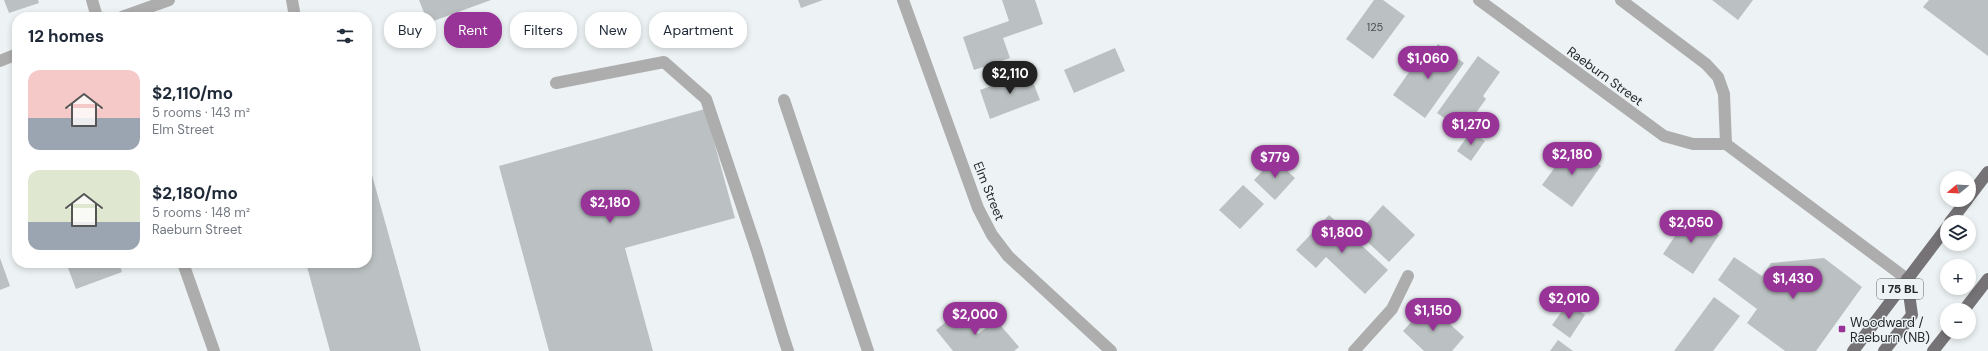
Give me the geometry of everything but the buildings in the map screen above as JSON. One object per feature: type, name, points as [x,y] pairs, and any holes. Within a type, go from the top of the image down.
[{"type":"main road","points":[[1976,188],[1988,172]]},
{"type":"main road","points":[[1955,215],[1962,207]]},
{"type":"main road","name":"I 75 BL","points":[[1853,351],[1940,236]]},
{"type":"main road","points":[[1884,351],[1912,315],[1907,279]]},
{"type":"main road","points":[[1969,303],[1988,279]]},
{"type":"main road","points":[[1933,351],[1942,339]]},
{"type":"street","points":[[92,0],[96,12]]},
{"type":"street","points":[[136,12],[169,0]]},
{"type":"street","points":[[292,0],[293,12]]},
{"type":"street","name":"Elm Street","points":[[903,0],[978,208],[992,235],[1008,256],[1112,351]]},
{"type":"street","name":"Raeburn Street","points":[[1479,0],[1664,136],[1693,144],[1726,144]]},
{"type":"street","points":[[1621,0],[1706,64],[1718,77],[1724,94],[1726,144],[1907,279]]},
{"type":"street","points":[[0,61],[12,56]]},
{"type":"street","points":[[556,83],[664,62],[706,99],[757,251],[788,351]]},
{"type":"street","points":[[784,100],[868,351]]},
{"type":"street","points":[[185,268],[214,351]]},
{"type":"street","points":[[1354,351],[1392,309],[1408,276]]},
{"type":"place","name":"Woodward / Raeburn (NB)","points":[[1842,329]]}]
